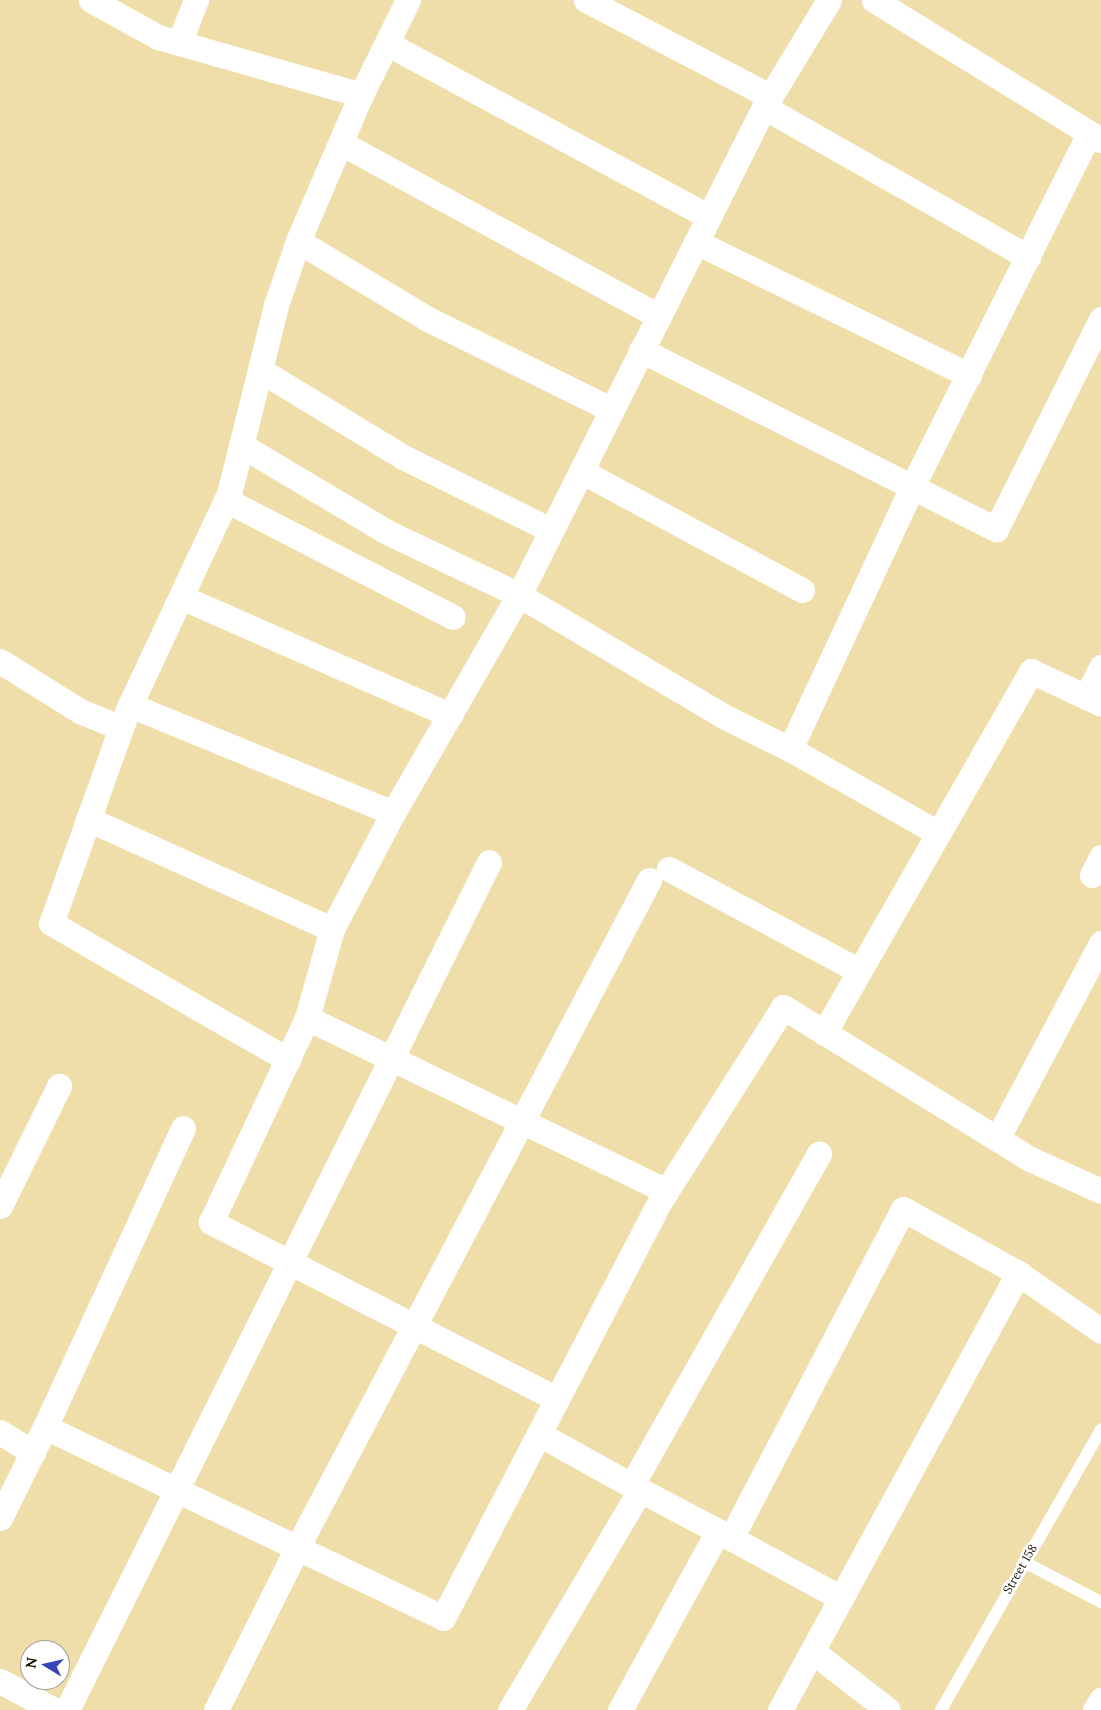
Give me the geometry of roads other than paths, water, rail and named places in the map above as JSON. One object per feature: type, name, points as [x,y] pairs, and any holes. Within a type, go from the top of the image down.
[{"type":"street","points":[[91,0],[158,37],[361,94]]},
{"type":"street","points":[[179,43],[196,0]]},
{"type":"street","points":[[288,1060],[51,924],[120,728],[226,500],[276,305],[298,241],[361,94],[388,44],[408,0]]},
{"type":"street","points":[[586,0],[767,101],[1028,257]]},
{"type":"street","points":[[557,1399],[210,1222],[307,1018],[332,929],[393,813],[519,594],[767,101],[829,0]]},
{"type":"street","points":[[790,748],[912,487],[1028,257],[1095,137],[874,0]]},
{"type":"street","points":[[388,44],[708,216]]},
{"type":"street","points":[[341,143],[658,316]]},
{"type":"street","points":[[298,241],[428,319],[612,410]]},
{"type":"street","points":[[696,242],[969,375]]},
{"type":"street","points":[[641,350],[996,529],[1101,319]]},
{"type":"street","points":[[260,370],[402,457],[551,530]]},
{"type":"street","points":[[241,445],[387,532],[519,594],[725,717],[790,748],[938,833]]},
{"type":"street","points":[[581,471],[802,590]]},
{"type":"street","points":[[226,500],[453,617]]},
{"type":"street","points":[[181,597],[450,715]]},
{"type":"street","points":[[0,661],[80,710],[120,728]]},
{"type":"street","points":[[824,1033],[1031,671],[1094,701],[1101,668]]},
{"type":"street","points":[[130,704],[393,813]]},
{"type":"street","points":[[88,819],[332,929]]},
{"type":"street","points":[[67,1710],[489,862]]},
{"type":"street","points":[[216,1710],[297,1548],[522,1121],[659,874],[859,971]]},
{"type":"street","points":[[997,1139],[1101,943]]},
{"type":"street","points":[[45,1427],[444,1618],[666,1191],[783,1007],[1028,1158],[1101,1191]]},
{"type":"street","points":[[307,1018],[666,1191]]},
{"type":"street","points":[[0,1206],[60,1086]]},
{"type":"street","points":[[0,1518],[33,1453],[183,1128]]},
{"type":"street","points":[[510,1710],[636,1488],[819,1154]]},
{"type":"street","points":[[620,1710],[725,1535],[904,1209],[1018,1273],[1101,1331]]},
{"type":"street","points":[[780,1710],[1018,1273]]},
{"type":"street","points":[[0,1432],[33,1453]]},
{"type":"street","points":[[539,1434],[841,1598]]},
{"type":"street","points":[[812,1651],[888,1710]]},
{"type":"street","points":[[0,1681],[54,1710]]},
{"type":"street","points":[[1095,1710],[1101,1700]]},
{"type":"lane","name":"Street 158","points":[[941,1710],[1101,1428]]},
{"type":"lane","points":[[1024,1562],[1101,1602]]}]
